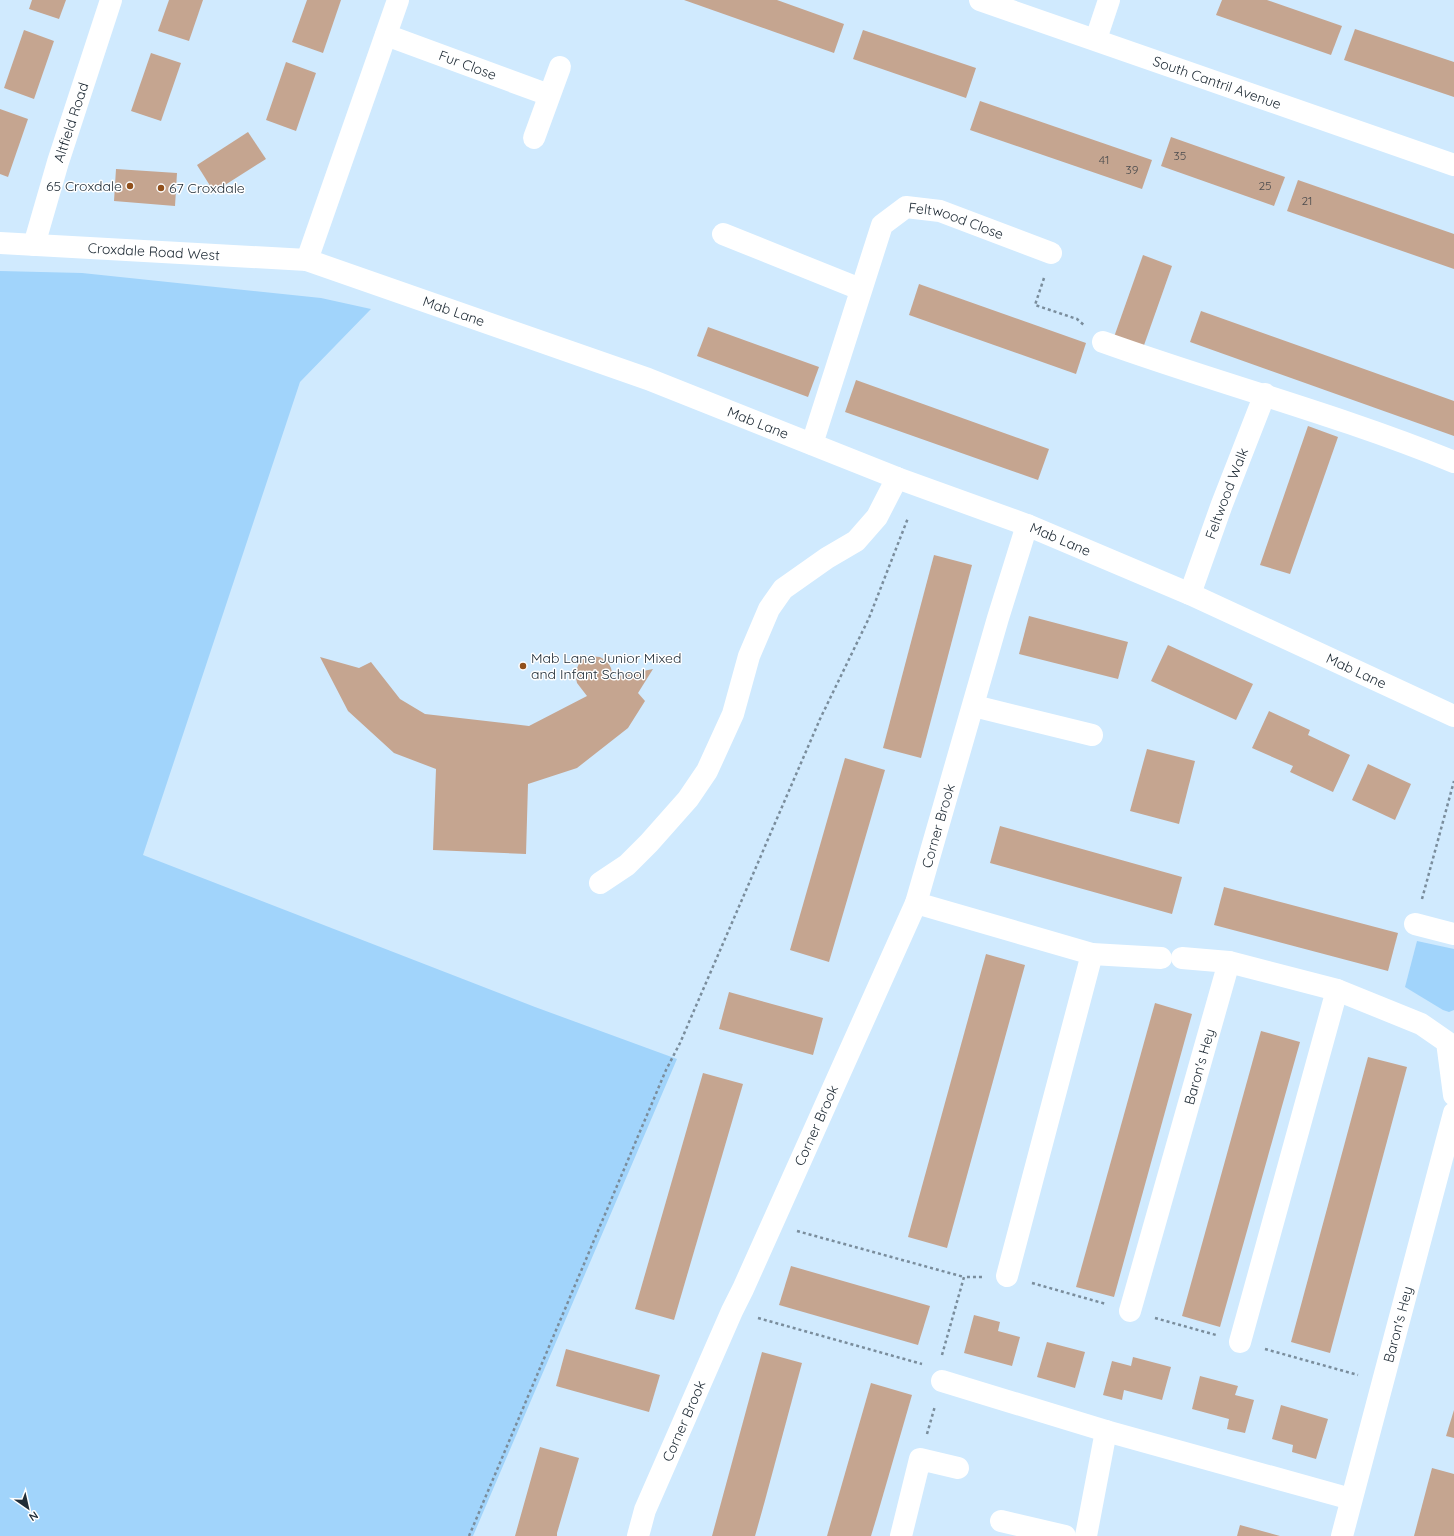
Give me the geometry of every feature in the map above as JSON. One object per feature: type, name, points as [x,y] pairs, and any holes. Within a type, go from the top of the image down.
[{"type":"street","name":"Altfield Road","points":[[34,245],[58,162],[111,0]]},
{"type":"street","points":[[307,260],[398,0]]},
{"type":"street","name":"South Cantril Avenue","points":[[980,0],[1096,39],[1454,165]]},
{"type":"street","points":[[1096,39],[1109,0]]},
{"type":"street","name":"Fur Close","points":[[386,35],[549,95]]},
{"type":"street","points":[[534,138],[560,67]]},
{"type":"street","name":"Feltwood Close","points":[[812,444],[860,289],[882,225],[906,207],[940,211],[1051,253]]},
{"type":"street","points":[[723,234],[860,289]]},
{"type":"street","name":"Croxdale Road West","points":[[0,243],[307,260]]},
{"type":"street","name":"Mab Lane","points":[[307,260],[648,379],[896,478],[921,485],[1027,525],[1190,594],[1454,716]]},
{"type":"street","points":[[1103,342],[1174,367],[1265,394],[1393,437],[1454,462]]},
{"type":"street","name":"Feltwood Walk","points":[[1190,594],[1222,504],[1265,394]]},
{"type":"street","points":[[600,883],[627,865],[649,843],[688,799],[707,771],[733,714],[750,656],[769,609],[783,589],[827,558],[856,541],[878,517],[896,478]]},
{"type":"street","name":"Corner Brook","points":[[638,1536],[645,1510],[732,1310],[916,903],[974,706],[998,618],[1027,525]]},
{"type":"street","points":[[974,706],[1092,734]]},
{"type":"street","points":[[916,903],[1092,954],[1229,962],[1337,990],[1421,1024],[1450,1039],[1454,1095]]},
{"type":"street","points":[[1415,924],[1454,934]]},
{"type":"street","points":[[1007,1276],[1092,954]]},
{"type":"street","name":"Baron's Hey","points":[[1130,1311],[1229,962]]},
{"type":"street","points":[[1240,1342],[1337,990]]},
{"type":"street","name":"Baron's Hey","points":[[1342,1536],[1454,1113]]},
{"type":"street","points":[[940,1375],[1106,1431],[1351,1499]]},
{"type":"street","points":[[1086,1536],[1106,1431]]},
{"type":"street","points":[[901,1536],[920,1459],[958,1468]]},
{"type":"street","points":[[1001,1521],[1065,1536]]},
{"type":"path","points":[[1051,253],[1035,305],[1078,319],[1103,342]]},
{"type":"path","points":[[468,1536],[666,1070],[823,712],[869,618],[921,485]]},
{"type":"path","points":[[1415,924],[1454,781]]},
{"type":"path","points":[[772,1224],[964,1277],[1007,1276],[1382,1382]]},
{"type":"path","points":[[920,1459],[964,1277]]},
{"type":"path","points":[[732,1310],[940,1375]]},
{"type":"shaded area","points":[[0,271],[82,273],[321,298],[371,309],[300,382],[143,855],[535,1007],[677,1059],[473,1536],[0,1536]]},
{"type":"shaded area","points":[[1417,941],[1454,949],[1454,1010],[1449,1012],[1443,1010],[1405,987]]},
{"type":"building","points":[[32,0],[66,0],[59,19],[29,9]]},
{"type":"building","points":[[169,0],[203,0],[189,41],[158,31]]},
{"type":"building","points":[[307,0],[341,0],[323,53],[292,42]]},
{"type":"building","points":[[684,0],[777,0],[844,24],[834,53]]},
{"type":"building","points":[[1222,0],[1267,0],[1342,26],[1331,55],[1216,15]]},
{"type":"building","points":[[1355,29],[1454,62],[1454,97],[1344,60]]},
{"type":"building","points":[[24,30],[54,41],[34,99],[4,88]]},
{"type":"building","points":[[863,30],[976,68],[966,98],[853,59]]},
{"type":"building","points":[[151,53],[181,63],[161,121],[131,111]]},
{"type":"building","points":[[286,62],[316,73],[296,131],[266,120]]},
{"type":"building","points":[[980,101],[1152,160],[1142,189],[970,130]]},
{"type":"building","points":[[0,109],[28,119],[8,177],[0,174]]},
{"type":"building","points":[[248,132],[266,159],[214,192],[197,165]]},
{"type":"building","points":[[1171,137],[1285,177],[1274,206],[1161,166]]},
{"type":"building","points":[[116,169],[177,173],[175,206],[114,201]]},
{"type":"building","points":[[1298,180],[1454,234],[1454,269],[1287,211]]},
{"type":"building","points":[[1143,255],[1172,266],[1143,348],[1114,337]]},
{"type":"building","points":[[919,284],[1086,343],[1076,374],[909,315]]},
{"type":"building","points":[[1201,311],[1454,401],[1454,436],[1190,342]]},
{"type":"building","points":[[708,327],[819,367],[808,397],[697,356]]},
{"type":"building","points":[[856,380],[1049,449],[1038,480],[845,412]]},
{"type":"building","points":[[1308,426],[1338,437],[1290,574],[1260,565]]},
{"type":"building","points":[[934,555],[972,565],[921,758],[883,748]]},
{"type":"building","points":[[1029,616],[1128,642],[1118,679],[1019,654]]},
{"type":"building","points":[[1168,645],[1253,684],[1236,720],[1151,681]]},
{"type":"building","points":[[589,656],[600,657],[608,662],[613,677],[653,669],[638,693],[645,701],[628,728],[577,768],[528,784],[526,854],[433,850],[436,769],[394,753],[348,711],[320,657],[359,668],[371,662],[400,699],[425,714],[529,726],[587,696],[577,683],[575,673],[580,661]]},
{"type":"building","points":[[1269,711],[1310,730],[1308,735],[1350,755],[1333,792],[1290,772],[1293,766],[1252,748]]},
{"type":"building","points":[[1147,749],[1195,761],[1179,824],[1130,811]]},
{"type":"building","points":[[845,758],[885,770],[829,962],[790,950]]},
{"type":"building","points":[[1368,764],[1411,784],[1395,820],[1352,800]]},
{"type":"building","points":[[1000,826],[1182,877],[1172,914],[990,863]]},
{"type":"building","points":[[1224,887],[1398,933],[1388,971],[1214,925]]},
{"type":"building","points":[[986,954],[1025,965],[947,1248],[908,1237]]},
{"type":"building","points":[[729,992],[823,1018],[813,1055],[719,1029]]},
{"type":"building","points":[[1155,1003],[1192,1014],[1114,1297],[1076,1287]]},
{"type":"building","points":[[1261,1031],[1300,1042],[1220,1327],[1182,1316]]},
{"type":"building","points":[[1368,1057],[1407,1067],[1330,1353],[1291,1342]]},
{"type":"building","points":[[703,1073],[743,1084],[674,1320],[635,1309]]},
{"type":"building","points":[[791,1266],[930,1306],[918,1345],[779,1305]]},
{"type":"building","points":[[974,1315],[1000,1322],[998,1331],[1020,1337],[1012,1366],[964,1353]]},
{"type":"building","points":[[1047,1342],[1085,1352],[1075,1388],[1037,1377]]},
{"type":"building","points":[[566,1349],[660,1375],[649,1412],[556,1386]]},
{"type":"building","points":[[762,1352],[802,1363],[764,1504],[755,1536],[712,1536]]},
{"type":"building","points":[[1133,1357],[1171,1367],[1162,1400],[1124,1390],[1122,1400],[1103,1395],[1112,1361],[1131,1366]]},
{"type":"building","points":[[1200,1376],[1238,1386],[1235,1395],[1254,1400],[1245,1433],[1227,1429],[1229,1419],[1192,1409]]},
{"type":"building","points":[[871,1383],[912,1395],[871,1536],[827,1536]]},
{"type":"building","points":[[1281,1405],[1328,1419],[1316,1459],[1292,1452],[1293,1445],[1272,1439]]},
{"type":"building","points":[[1454,1410],[1454,1438],[1446,1436]]},
{"type":"building","points":[[540,1447],[579,1458],[557,1536],[515,1536]]},
{"type":"building","points":[[1432,1468],[1454,1474],[1454,1536],[1414,1536]]},
{"type":"building","points":[[1240,1525],[1280,1536],[1237,1536]]},
{"type":"place","name":"65 Croxdale","points":[[130,186]]},
{"type":"place","name":"67 Croxdale","points":[[161,188]]},
{"type":"place","name":"Mab Lane Junior Mixed and Infant School","points":[[523,666]]}]
